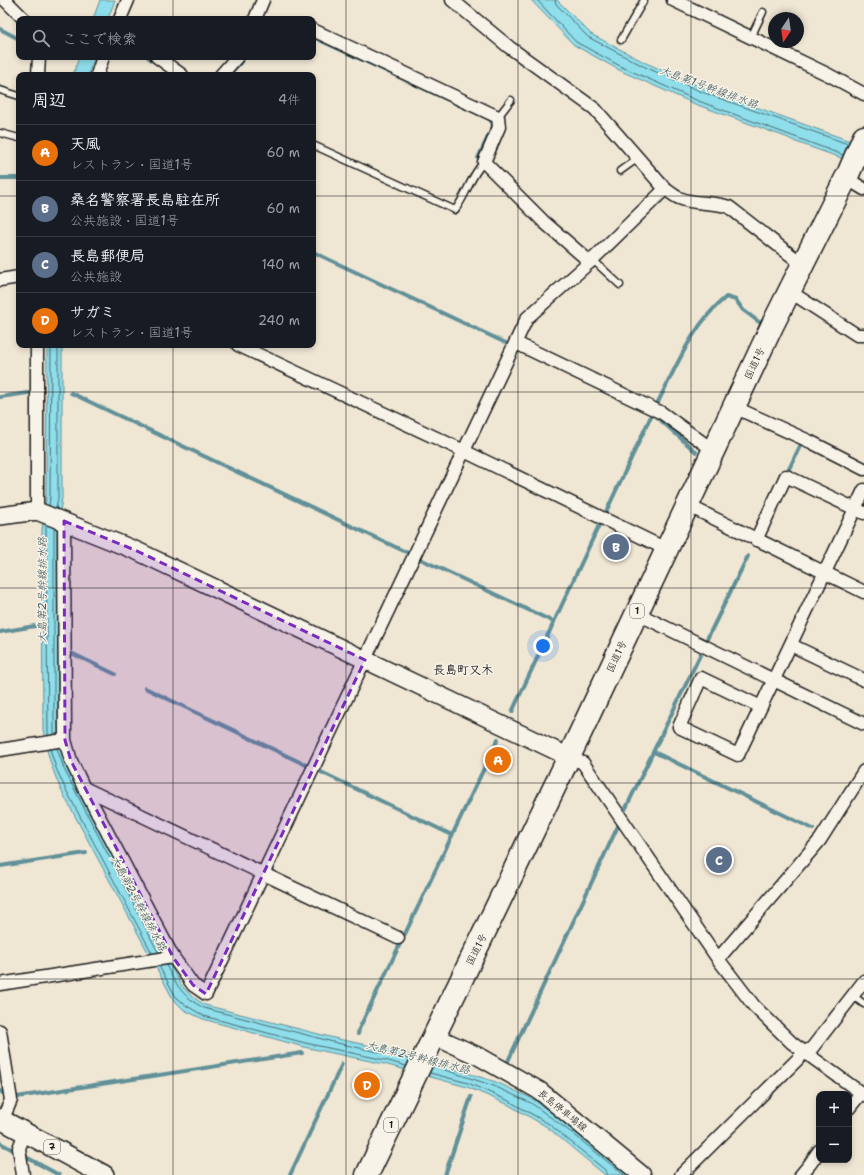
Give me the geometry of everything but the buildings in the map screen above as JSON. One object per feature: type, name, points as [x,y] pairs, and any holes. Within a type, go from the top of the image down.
[{"type":"highway","name":"国道1号","points":[[367,1175],[569,757],[686,505],[802,264],[853,179],[864,137]]},
{"type":"main road","name":"7","points":[[1,1120],[104,1175]]},
{"type":"street","points":[[5,0],[21,16]]},
{"type":"street","points":[[121,16],[128,0]]},
{"type":"street","points":[[256,16],[263,0]]},
{"type":"street","points":[[452,0],[508,47],[595,109],[665,189],[678,198],[689,201],[721,204],[729,207],[802,264]]},
{"type":"street","points":[[673,0],[829,75],[864,94]]},
{"type":"street","points":[[316,31],[498,118],[500,126],[484,162],[544,222],[591,260]]},
{"type":"street","points":[[38,72],[39,60]]},
{"type":"street","points":[[98,72],[103,60]]},
{"type":"street","points":[[161,60],[178,72]]},
{"type":"street","points":[[224,72],[234,60]]},
{"type":"street","points":[[64,521],[65,740],[71,761],[172,957],[193,985],[206,994],[527,318],[591,260],[665,189]]},
{"type":"street","points":[[0,280],[16,277]]},
{"type":"street","points":[[789,291],[857,336],[864,336]]},
{"type":"street","points":[[516,343],[662,412],[713,450]]},
{"type":"street","points":[[37,348],[39,511]]},
{"type":"street","points":[[244,348],[464,451],[666,549]]},
{"type":"street","points":[[734,407],[811,442],[864,469]]},
{"type":"street","points":[[756,540],[786,476],[860,511]]},
{"type":"street","points":[[761,706],[701,678],[679,727],[738,755],[825,573],[860,511],[864,490]]},
{"type":"street","points":[[686,505],[864,592]]},
{"type":"street","points":[[0,516],[39,511],[64,521],[137,552],[583,763],[718,959],[754,1006],[792,1043],[862,1094],[852,1105]]},
{"type":"street","points":[[636,613],[864,724]]},
{"type":"street","points":[[791,645],[864,680]]},
{"type":"street","points":[[0,750],[64,740]]},
{"type":"street","points":[[718,959],[820,840],[864,771]]},
{"type":"street","points":[[84,788],[398,938]]},
{"type":"street","points":[[0,984],[172,957]]},
{"type":"street","points":[[681,1175],[805,1052],[812,1048],[864,981]]},
{"type":"street","points":[[0,1031],[11,1100],[1,1120]]},
{"type":"street","name":"長島停車場線","points":[[430,1044],[480,1057],[540,1091],[642,1175]]},
{"type":"street","points":[[23,1175],[19,1148],[25,1133]]},
{"type":"street","points":[[801,1175],[816,1155]]},
{"type":"lane","points":[[621,40],[644,0]]},
{"type":"lane","points":[[751,38],[763,12]]},
{"type":"lane","points":[[0,90],[16,95]]},
{"type":"lane","points":[[498,118],[512,100]]},
{"type":"lane","points":[[0,133],[16,137]]},
{"type":"lane","points":[[316,146],[455,210],[459,205],[475,170],[484,162]]},
{"type":"lane","points":[[620,171],[638,158]]},
{"type":"lane","points":[[591,260],[620,285]]},
{"type":"lane","points":[[853,996],[864,1004]]},
{"type":"highlighted area","points":[[64,521],[137,551],[365,660],[206,994],[193,985],[173,957],[71,761],[65,740]]},
{"type":"water","points":[[100,0],[115,0],[109,16],[94,16]]},
{"type":"water","points":[[531,0],[557,0],[591,34],[646,63],[703,88],[864,146],[864,166],[695,104],[621,71],[574,45]]},
{"type":"water","points":[[78,60],[94,60],[89,72],[74,72]]},
{"type":"water","points":[[47,348],[62,348],[62,498],[57,532],[58,730],[61,748],[67,767],[152,932],[185,990],[205,1005],[338,1039],[400,1052],[496,1082],[533,1099],[575,1130],[630,1175],[605,1175],[547,1127],[507,1104],[467,1087],[384,1064],[304,1047],[203,1019],[184,1010],[173,999],[61,790],[46,745],[43,729],[42,530],[46,497]]},
{"type":"waterway","points":[[0,29],[16,37]]},
{"type":"waterway","points":[[316,38],[489,119],[493,126],[478,158]]},
{"type":"waterway","points":[[232,72],[242,60]]},
{"type":"waterway","points":[[0,178],[16,178]]},
{"type":"waterway","points":[[316,253],[508,344]]},
{"type":"waterway","points":[[658,402],[695,332],[714,308],[726,297],[736,300],[743,310],[759,322]]},
{"type":"waterway","points":[[0,397],[28,393]]},
{"type":"waterway","points":[[71,393],[408,553]]},
{"type":"waterway","points":[[605,514],[652,414]]},
{"type":"waterway","points":[[656,416],[696,452]]},
{"type":"waterway","points":[[789,469],[800,446]]},
{"type":"waterway","points":[[512,712],[600,523]]},
{"type":"waterway","points":[[706,641],[748,556]]},
{"type":"waterway","points":[[418,558],[554,622]]},
{"type":"waterway","name":"大島第2号幹線排水路","points":[[0,632],[35,626]]},
{"type":"waterway","points":[[624,812],[703,649]]},
{"type":"waterway","points":[[69,652],[115,674]]},
{"type":"waterway","points":[[145,688],[306,765]]},
{"type":"waterway","points":[[405,934],[498,739]]},
{"type":"waterway","points":[[654,752],[813,829]]},
{"type":"waterway","points":[[321,772],[452,835]]},
{"type":"waterway","points":[[508,1061],[618,826]]},
{"type":"waterway","points":[[0,866],[86,853]]},
{"type":"waterway","points":[[358,1034],[359,1029],[400,944]]},
{"type":"waterway","points":[[17,1097],[302,1053]]},
{"type":"waterway","points":[[290,1175],[342,1064]]},
{"type":"waterway","points":[[445,1175],[471,1097]]},
{"type":"waterway","points":[[0,1143],[13,1150]]},
{"type":"waterway","points":[[26,1157],[59,1175]]},
{"type":"place","name":"桑名警察署長島駐在所","points":[[616,547]]},
{"type":"place","name":"天風","points":[[498,760]]},
{"type":"place","name":"長島郵便局","points":[[719,860]]},
{"type":"place","name":"サガミ","points":[[367,1085]]},
{"type":"district","name":"長島町又木","points":[[463,670]]},
{"type":"water label","name":"大島第1号幹線排水路","points":[[709,87]]}]
